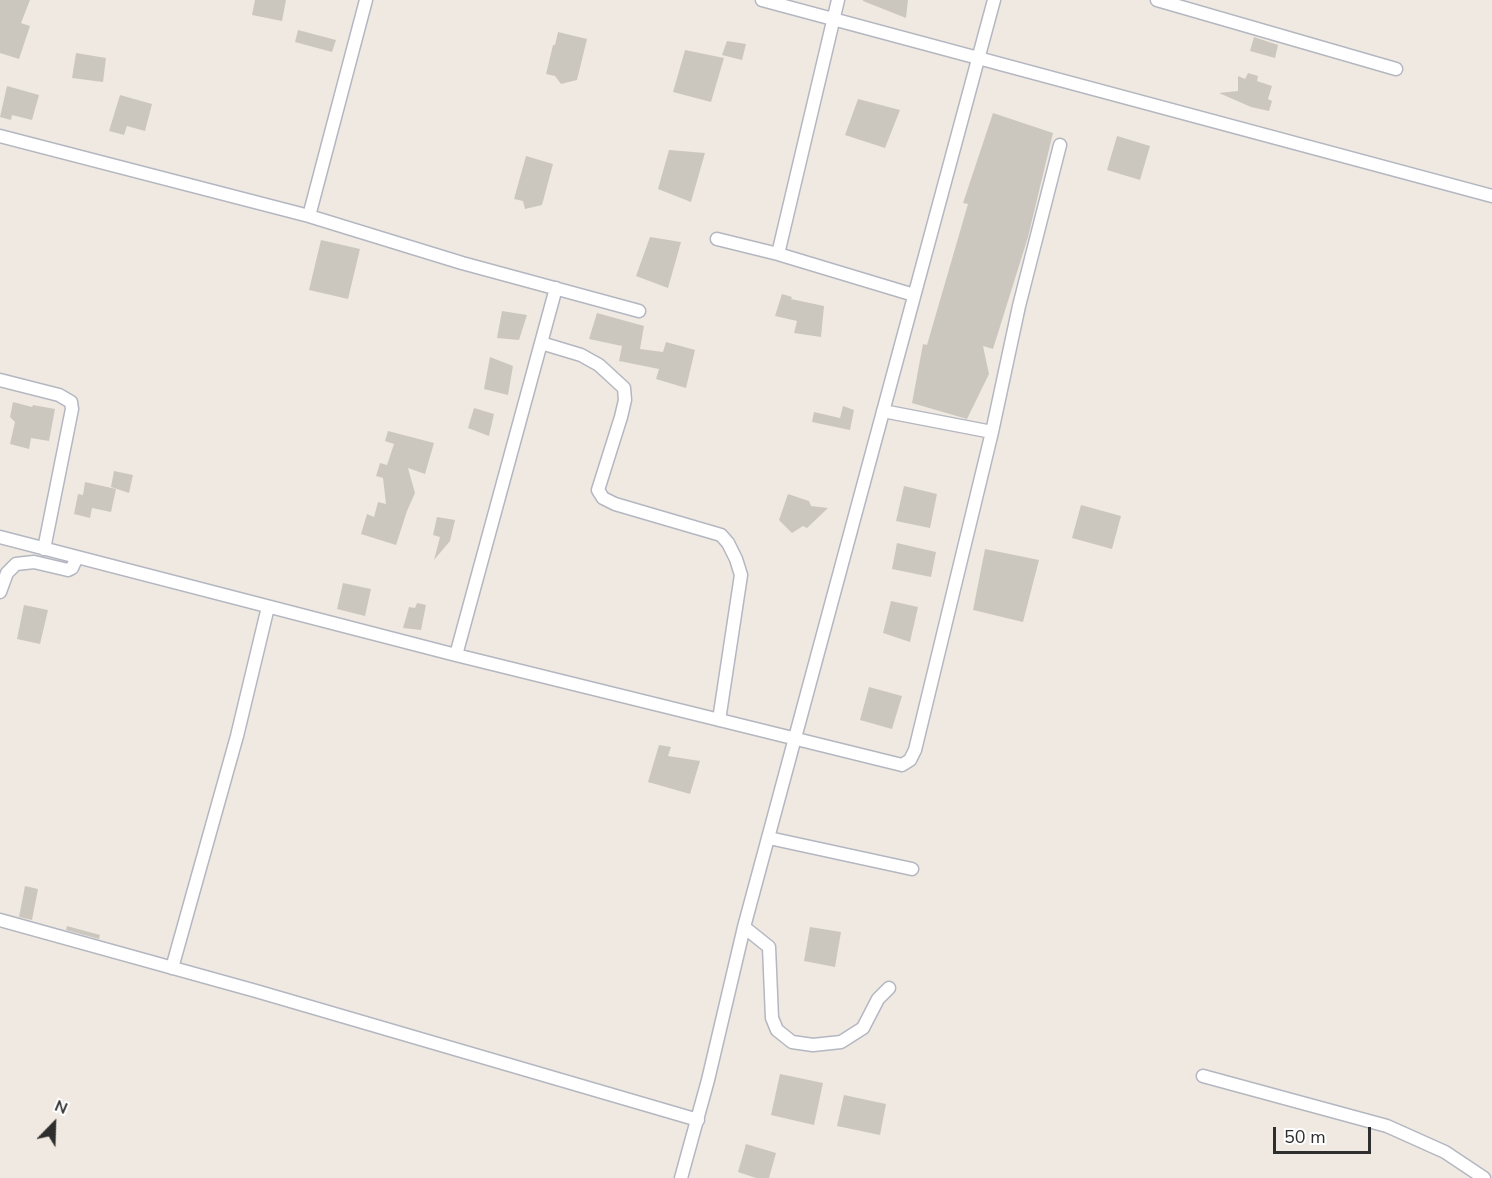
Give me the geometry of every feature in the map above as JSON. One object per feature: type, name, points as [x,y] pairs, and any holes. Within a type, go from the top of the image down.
[{"type":"street","points":[[309,216],[366,0]]},
{"type":"street","points":[[762,0],[1492,196]]},
{"type":"street","points":[[778,254],[838,0]]},
{"type":"street","points":[[681,1178],[698,1120],[744,927],[994,0]]},
{"type":"street","points":[[1157,0],[1396,69]]},
{"type":"street","points":[[0,136],[309,216],[462,263],[639,311]]},
{"type":"street","points":[[0,537],[456,655],[902,765],[910,760],[915,750],[992,432],[1019,306],[1060,145]]},
{"type":"street","points":[[717,239],[778,254],[914,295]]},
{"type":"street","points":[[456,655],[556,288]]},
{"type":"street","points":[[541,343],[581,355],[599,365],[624,388],[621,417],[598,490],[603,498],[615,504],[721,535],[736,559],[741,575],[719,720]]},
{"type":"street","points":[[0,380],[64,396],[71,402],[72,409],[44,549]]},
{"type":"street","points":[[883,411],[992,432]]},
{"type":"street","points":[[0,592],[7,573],[16,564],[34,562],[68,570],[72,568],[77,557]]},
{"type":"street","points":[[172,968],[237,736],[268,607]]},
{"type":"street","points":[[769,838],[912,869]]},
{"type":"street","points":[[0,920],[698,1120]]},
{"type":"street","points":[[744,927],[769,947],[772,1018],[777,1029],[792,1042],[813,1045],[841,1042],[863,1029],[878,999],[889,988]]},
{"type":"street","points":[[1203,1076],[1387,1126],[1445,1152],[1484,1178]]},
{"type":"building","points":[[0,0],[30,0],[21,23],[30,26],[19,59],[0,53]]},
{"type":"building","points":[[255,0],[286,0],[282,21],[252,15]]},
{"type":"building","points":[[908,0],[906,18],[863,1]]},
{"type":"building","points":[[298,30],[336,40],[332,52],[295,42]]},
{"type":"building","points":[[558,32],[587,39],[577,80],[561,84],[555,76],[546,74]]},
{"type":"building","points":[[1254,37],[1278,45],[1275,58],[1250,51]]},
{"type":"building","points":[[727,41],[746,44],[742,60],[722,55]]},
{"type":"building","points":[[685,50],[724,58],[711,102],[673,92]]},
{"type":"building","points":[[76,53],[106,58],[103,82],[72,78]]},
{"type":"building","points":[[1248,73],[1258,76],[1257,81],[1272,86],[1268,99],[1272,101],[1269,111],[1251,107],[1219,93],[1238,91],[1238,76],[1245,79]]},
{"type":"building","points":[[7,86],[39,95],[32,120],[12,115],[11,120],[0,117]]},
{"type":"building","points":[[120,95],[152,104],[145,131],[127,126],[124,135],[109,131]]},
{"type":"building","points":[[858,99],[900,110],[885,148],[845,135]]},
{"type":"building","points":[[993,113],[1053,133],[1028,237],[993,349],[983,346],[989,374],[967,419],[912,403],[923,344],[927,345],[968,204],[963,203]]},
{"type":"building","points":[[1117,136],[1150,146],[1140,180],[1107,170]]},
{"type":"building","points":[[669,150],[705,153],[691,202],[658,189]]},
{"type":"building","points":[[526,156],[553,164],[542,205],[525,209],[523,201],[514,199]]},
{"type":"building","points":[[650,237],[681,242],[668,288],[636,276]]},
{"type":"building","points":[[321,240],[360,249],[348,299],[309,290]]},
{"type":"building","points":[[782,294],[792,297],[791,299],[824,306],[821,337],[794,333],[797,321],[775,316]]},
{"type":"building","points":[[502,311],[527,315],[519,340],[497,338]]},
{"type":"building","points":[[597,313],[644,326],[640,349],[663,352],[666,342],[695,350],[686,388],[656,379],[659,369],[619,361],[622,346],[589,339]]},
{"type":"building","points":[[490,357],[513,366],[508,395],[484,389]]},
{"type":"building","points":[[13,402],[32,407],[33,405],[55,409],[49,441],[31,438],[29,449],[10,444],[15,422],[10,417]]},
{"type":"building","points":[[843,406],[854,410],[850,430],[812,422],[814,412],[840,418]]},
{"type":"building","points":[[474,408],[494,414],[489,436],[468,428]]},
{"type":"building","points":[[388,431],[434,443],[425,474],[408,468],[415,493],[396,545],[361,534],[367,514],[374,517],[378,502],[386,504],[383,478],[376,476],[380,463],[387,465],[394,444],[385,441]]},
{"type":"building","points":[[114,471],[133,475],[129,493],[111,487]]},
{"type":"building","points":[[85,482],[116,489],[111,512],[92,508],[90,518],[74,514],[78,494],[83,495]]},
{"type":"building","points":[[904,486],[937,494],[930,528],[896,521]]},
{"type":"building","points":[[788,494],[809,501],[811,506],[828,508],[807,528],[803,526],[792,533],[779,520]]},
{"type":"building","points":[[1081,505],[1121,516],[1112,549],[1072,538]]},
{"type":"building","points":[[437,517],[455,520],[450,541],[434,560],[440,537],[433,535]]},
{"type":"building","points":[[897,543],[936,552],[931,577],[892,569]]},
{"type":"building","points":[[985,549],[1039,560],[1023,622],[973,610]]},
{"type":"building","points":[[343,583],[371,589],[365,616],[337,609]]},
{"type":"building","points":[[891,601],[918,607],[910,642],[883,633]]},
{"type":"building","points":[[417,603],[426,605],[421,630],[403,628],[409,607],[415,608]]},
{"type":"building","points":[[24,605],[48,610],[40,644],[17,639]]},
{"type":"building","points":[[869,687],[902,696],[892,729],[860,720]]},
{"type":"building","points":[[659,745],[671,747],[668,756],[700,761],[690,794],[648,782]]},
{"type":"building","points":[[25,886],[38,889],[32,920],[19,917]]},
{"type":"building","points":[[67,926],[100,935],[99,939],[66,930]]},
{"type":"building","points":[[810,927],[841,932],[835,967],[804,961]]},
{"type":"building","points":[[780,1074],[823,1083],[814,1125],[771,1115]]},
{"type":"building","points":[[844,1095],[886,1104],[880,1135],[837,1126]]},
{"type":"building","points":[[746,1144],[776,1153],[769,1178],[756,1178],[738,1172]]}]
